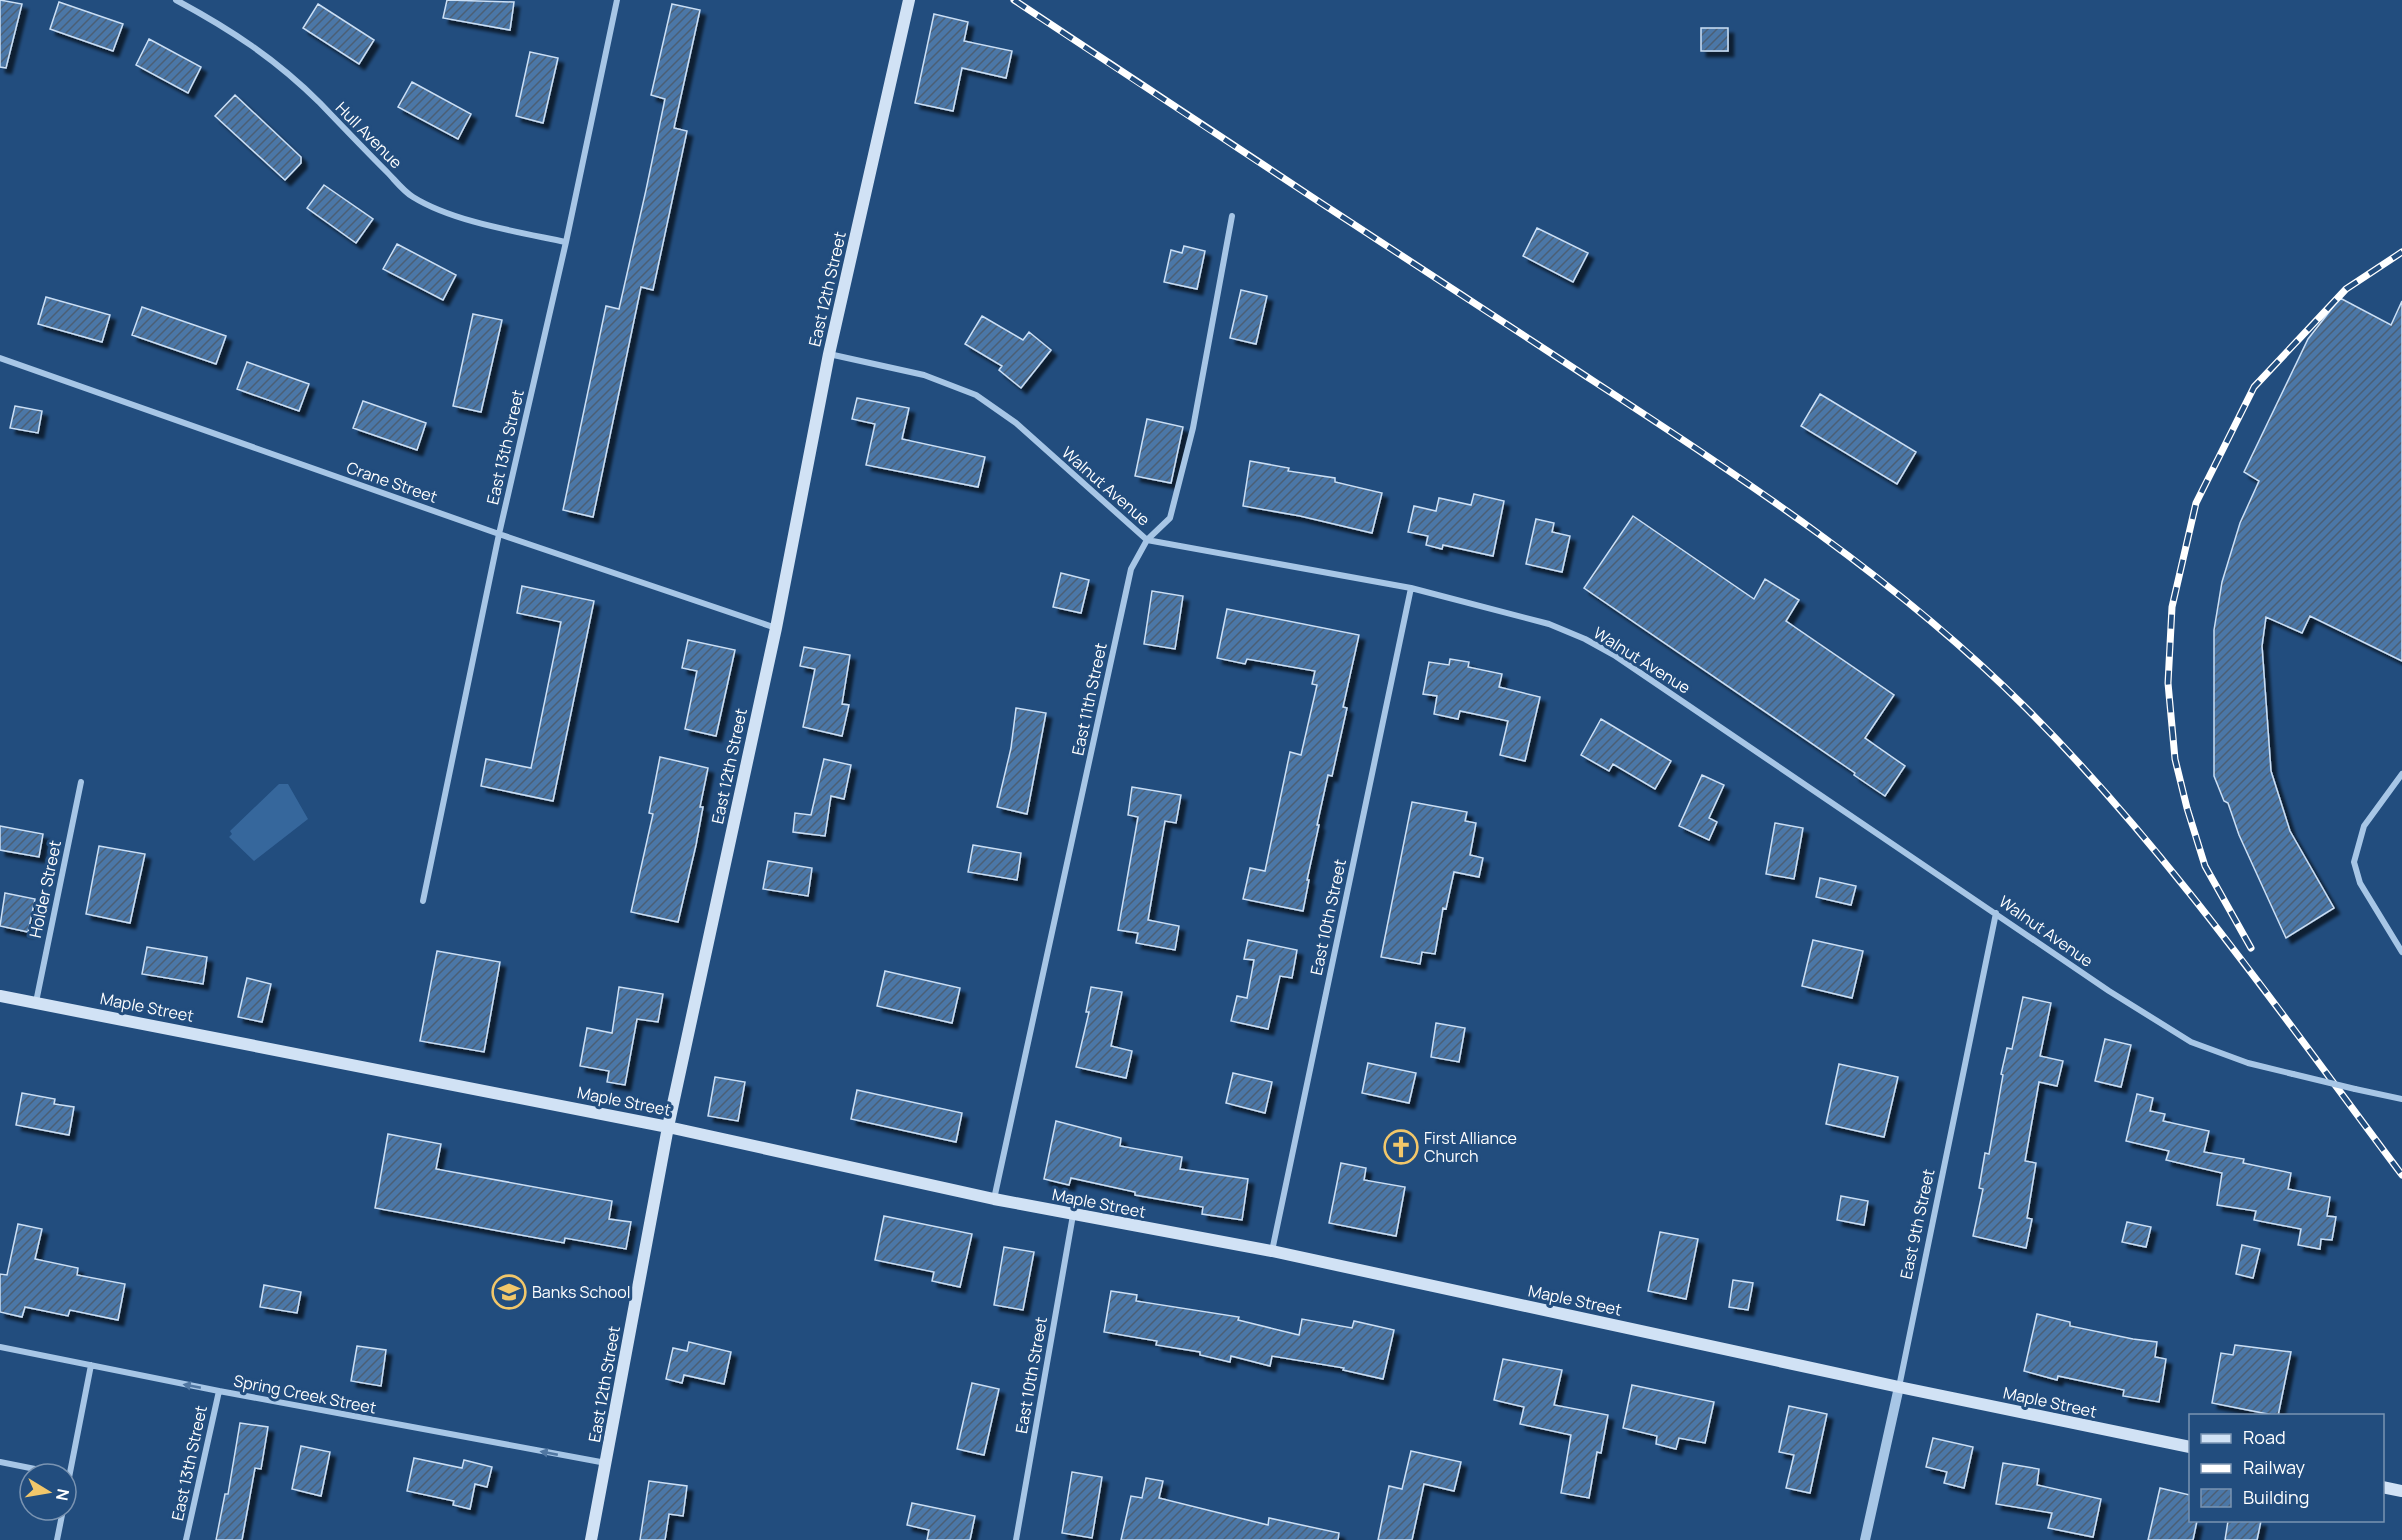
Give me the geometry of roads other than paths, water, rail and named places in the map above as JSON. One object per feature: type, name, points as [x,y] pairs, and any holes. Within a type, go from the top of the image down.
[{"type":"main road","name":"East 12th Street","points":[[591,1540],[668,1127],[776,628],[829,354],[909,0]]},
{"type":"main road","name":"Maple Street","points":[[0,996],[668,1127],[1073,1215],[1272,1251],[1899,1388],[2189,1448]]},
{"type":"main road","points":[[2384,1487],[2402,1491]]},
{"type":"street","name":"Hull Avenue","points":[[176,0],[226,27],[259,49],[319,102],[348,135],[411,197],[440,210],[482,223],[566,242]]},
{"type":"street","name":"East 13th Street","points":[[423,901],[499,534],[566,242],[618,0]]},
{"type":"street","name":"East 11th Street","points":[[994,1199],[1131,569],[1147,540],[1170,518],[1188,451],[1232,216]]},
{"type":"street","name":"Walnut Avenue","points":[[829,354],[924,375],[976,395],[1016,423],[1147,540],[1411,588],[1549,624],[1585,639],[1614,655],[2109,991],[2191,1042],[2248,1063],[2402,1099]]},
{"type":"street","name":"Crane Street","points":[[0,358],[499,534],[776,628]]},
{"type":"street","name":"East 10th Street","points":[[1272,1251],[1411,588]]},
{"type":"street","points":[[2402,774],[2364,826],[2354,862],[2360,883],[2402,952]]},
{"type":"street","name":"Holder Street","points":[[36,1002],[81,782]]},
{"type":"street","name":"East 9th Street","points":[[1865,1540],[1899,1388],[1996,913]]},
{"type":"street","name":"East 10th Street","points":[[1016,1540],[1073,1215]]},
{"type":"street","name":"Spring Creek Street","points":[[0,1347],[607,1464]]},
{"type":"street","points":[[71,1462],[91,1365]]},
{"type":"street","name":"East 13th Street","points":[[186,1540],[219,1391]]},
{"type":"street","points":[[0,1462],[18,1466]]},
{"type":"street","points":[[57,1540],[61,1522]]},
{"type":"railway","points":[[1014,0],[1734,474],[1856,562],[1915,608],[2026,708],[2128,818],[2268,994],[2402,1175]]},
{"type":"railway","points":[[2251,948],[2205,866],[2175,759],[2168,683],[2172,607],[2196,503],[2254,387],[2346,289],[2402,252]]},
{"type":"place","name":"First Alliance Church","points":[[1401,1147]]},
{"type":"place","name":"Banks School","points":[[509,1292]]}]
